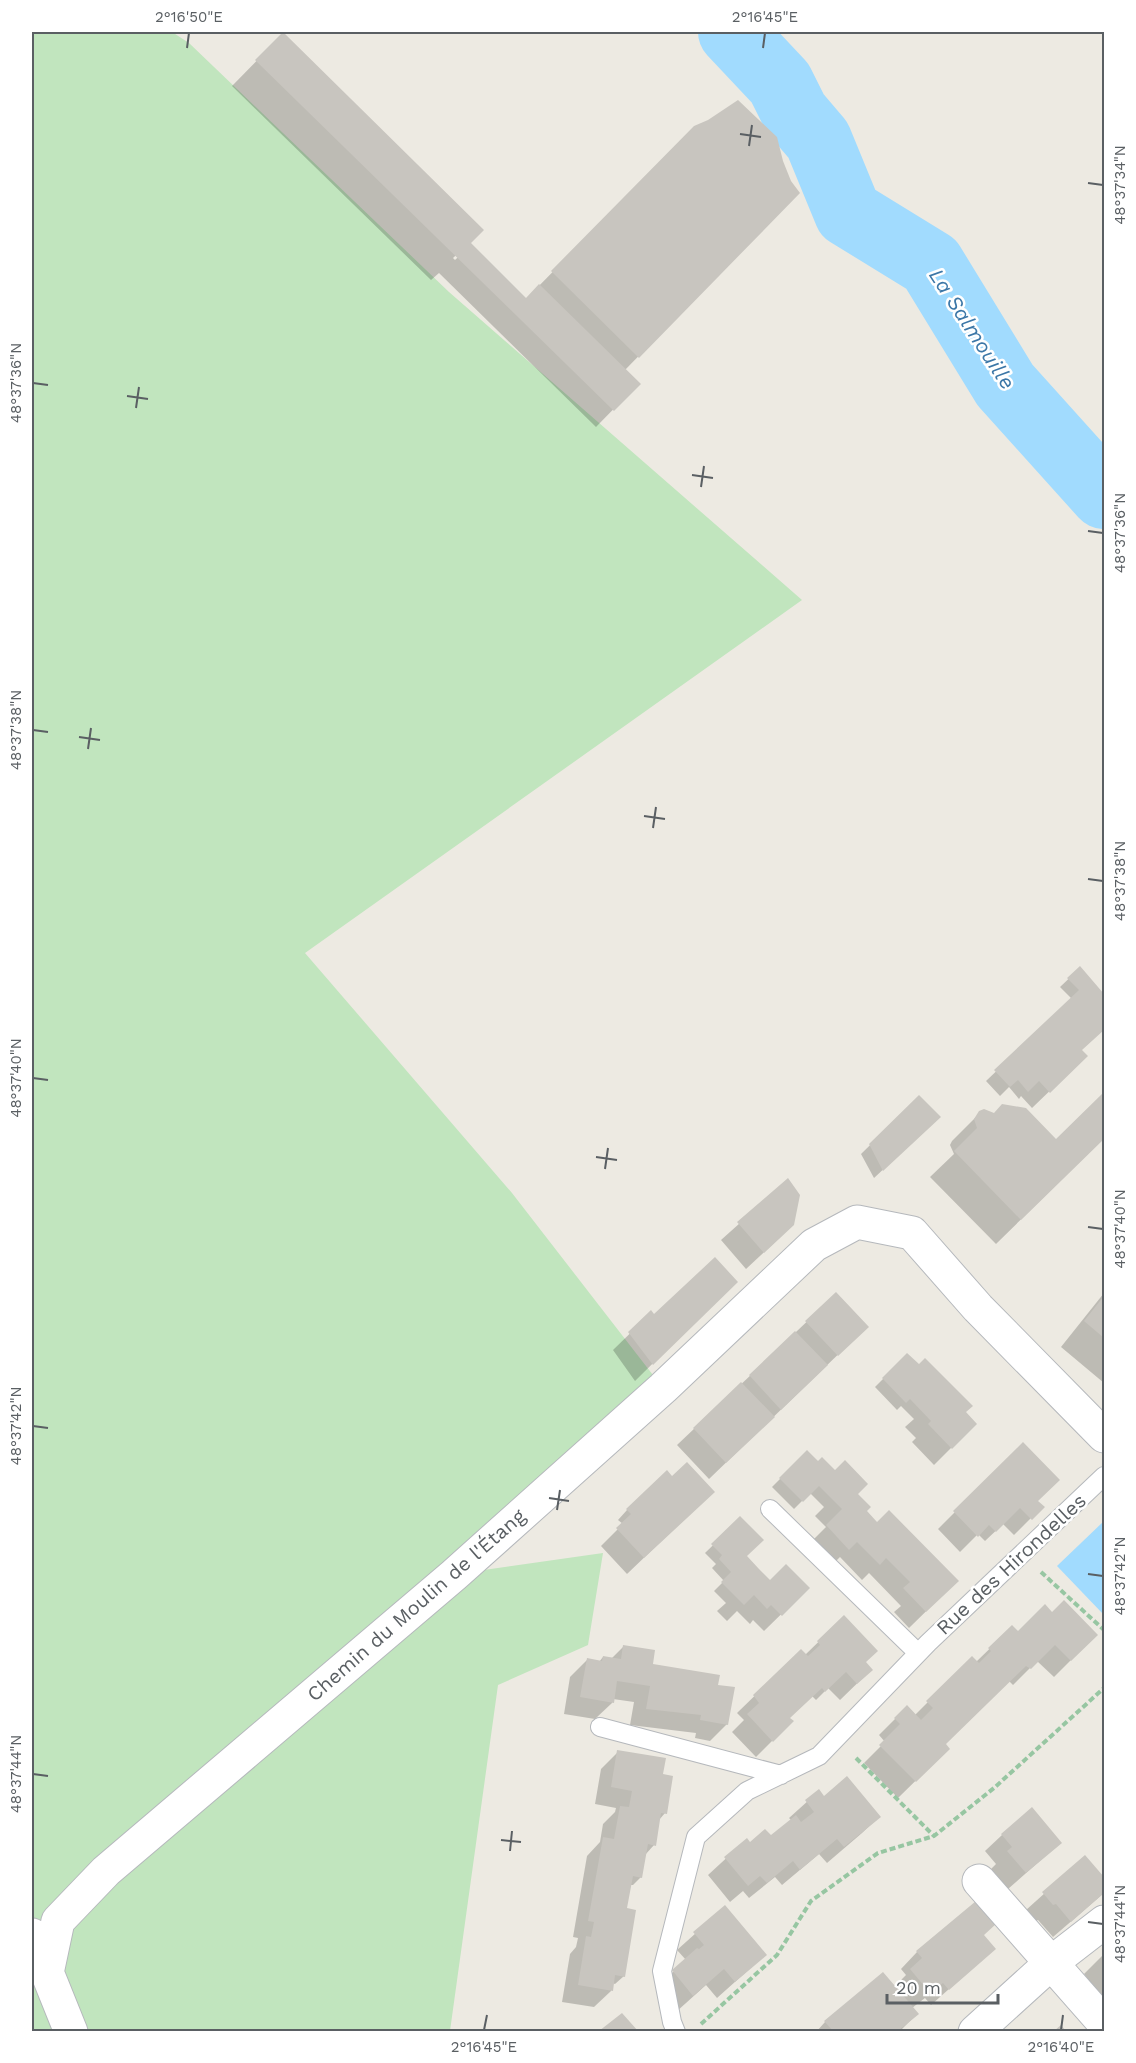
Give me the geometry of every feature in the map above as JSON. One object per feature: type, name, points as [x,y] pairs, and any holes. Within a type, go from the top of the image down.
[{"type":"street","name":"Chemin du Moulin de l'Étang","points":[[47,1972],[58,1921],[106,1871],[454,1575],[663,1388],[814,1245],[857,1222],[912,1233],[958,1285],[1104,1436]]},
{"type":"street","points":[[979,1881],[1104,2023]]},
{"type":"street","points":[[975,2031],[1051,1963],[1104,1922]]},
{"type":"street","points":[[32,1935],[70,2031]]},
{"type":"lane","name":"Rue des Hirondelles","points":[[676,2031],[672,2022],[662,1971],[696,1837],[747,1791],[819,1756],[918,1653],[1104,1476]]},
{"type":"lane","points":[[770,1509],[918,1653]]},
{"type":"lane","points":[[600,1727],[781,1774]]},
{"type":"path","points":[[1021,1555],[1104,1630]]},
{"type":"path","points":[[693,2031],[777,1955],[811,1901],[878,1853],[934,1836],[994,1788],[1104,1688]]},
{"type":"path","points":[[837,1738],[934,1836]]},
{"type":"green space","points":[[32,32],[172,32],[189,43],[449,292],[802,600],[305,953],[512,1193],[663,1388],[456,1574],[603,1553],[588,1645],[498,1685],[450,2031],[32,2032]]},
{"type":"water","points":[[1104,1521],[1104,1615],[1057,1566]]},
{"type":"building","points":[[283,32],[484,230],[471,243],[526,298],[539,284],[641,384],[614,411],[255,60]]},
{"type":"building","points":[[738,100],[777,137],[791,181],[800,193],[639,358],[551,271],[694,126],[708,120]]},
{"type":"building","points":[[1080,966],[1104,994],[1104,1030],[1082,1050],[1088,1056],[1050,1093],[1039,1081],[1028,1092],[1018,1080],[1010,1087],[994,1070],[1079,990],[1067,978]]},
{"type":"building","points":[[1104,1092],[1104,1139],[1021,1220],[954,1151],[977,1128],[974,1119],[979,1111],[984,1109],[994,1113],[1002,1104],[1026,1108],[1056,1139]]},
{"type":"building","points":[[919,1095],[941,1117],[883,1171],[869,1144]]},
{"type":"building","points":[[788,1178],[800,1195],[794,1225],[764,1253],[737,1222]]},
{"type":"building","points":[[715,1257],[738,1282],[653,1365],[628,1332],[651,1310],[654,1314]]},
{"type":"building","points":[[836,1292],[869,1327],[838,1356],[805,1321]]},
{"type":"building","points":[[1104,1296],[1104,1338],[1084,1321]]},
{"type":"building","points":[[795,1331],[828,1365],[781,1410],[749,1375]]},
{"type":"building","points":[[907,1353],[919,1364],[925,1358],[973,1406],[966,1412],[977,1424],[952,1449],[928,1424],[931,1421],[910,1399],[906,1403],[882,1378]]},
{"type":"building","points":[[741,1382],[775,1417],[726,1463],[693,1428]]},
{"type":"building","points":[[1023,1442],[1060,1480],[1038,1501],[1045,1507],[1032,1520],[1020,1508],[996,1532],[989,1525],[978,1537],[953,1511]]},
{"type":"building","points":[[807,1450],[818,1461],[822,1457],[835,1470],[845,1460],[868,1484],[858,1494],[871,1507],[867,1511],[877,1522],[889,1510],[959,1581],[926,1612],[903,1588],[910,1582],[886,1558],[880,1565],[857,1542],[849,1550],[826,1525],[842,1509],[819,1486],[803,1502],[779,1478]]},
{"type":"building","points":[[687,1462],[715,1492],[644,1558],[616,1528],[631,1514],[626,1509],[667,1470],[672,1476]]},
{"type":"building","points":[[740,1516],[764,1540],[747,1556],[759,1569],[770,1580],[786,1564],[810,1588],[782,1616],[771,1605],[767,1609],[754,1595],[744,1605],[721,1582],[731,1572],[719,1559],[722,1555],[711,1544]]},
{"type":"building","points":[[1064,1600],[1098,1635],[1071,1661],[1055,1645],[1031,1669],[1026,1666],[946,1744],[950,1749],[916,1782],[879,1745],[900,1724],[894,1718],[907,1705],[921,1720],[933,1708],[926,1701],[972,1656],[979,1663],[991,1651],[988,1648],[1012,1625],[1018,1631],[1045,1604],[1052,1612]]},
{"type":"building","points":[[844,1615],[878,1651],[866,1662],[873,1670],[857,1684],[846,1672],[825,1692],[822,1688],[790,1718],[794,1721],[773,1742],[747,1714],[759,1703],[753,1695],[801,1649],[808,1656],[820,1645],[817,1641]]},
{"type":"building","points":[[623,1645],[655,1650],[653,1664],[720,1675],[718,1685],[735,1687],[728,1725],[700,1720],[701,1715],[646,1709],[650,1686],[617,1681],[614,1703],[580,1697],[587,1658],[602,1661],[603,1656],[621,1659]]},
{"type":"building","points":[[617,1750],[666,1758],[663,1774],[673,1776],[667,1814],[661,1813],[656,1846],[648,1844],[642,1878],[633,1876],[627,1908],[636,1910],[625,1977],[615,1975],[613,1991],[578,1985],[586,1936],[591,1937],[594,1922],[588,1921],[603,1837],[614,1839],[620,1806],[629,1807],[632,1791],[611,1787]]},
{"type":"building","points":[[847,1776],[881,1817],[844,1847],[837,1839],[800,1870],[793,1861],[767,1883],[760,1876],[748,1886],[724,1857],[747,1838],[750,1842],[765,1829],[771,1835],[796,1815],[801,1822],[814,1812],[805,1800],[819,1789],[824,1796]]},
{"type":"building","points":[[1032,1807],[1062,1843],[1026,1873],[1007,1851],[1012,1847],[1001,1834]]},
{"type":"building","points":[[1085,1855],[1104,1877],[1104,1893],[1071,1922],[1042,1892]]},
{"type":"building","points":[[976,1901],[996,1924],[984,1935],[996,1949],[949,1990],[943,1983],[930,1993],[910,1969],[922,1958],[916,1951]]},
{"type":"building","points":[[725,1905],[767,1955],[735,1982],[724,1969],[693,1996],[672,1970],[697,1948],[704,1945],[693,1932]]},
{"type":"building","points":[[883,1972],[919,2014],[898,2031],[833,2031],[824,2021]]},
{"type":"building","points":[[622,2013],[638,2031],[599,2031]]},
{"type":"building","points":[[1061,2025],[1066,2031],[1054,2031]]},
{"type":"waterway","name":"La Salmouille","points":[[732,32],[780,83],[795,113],[818,140],[848,213],[931,264],[1005,385],[1104,495]]}]
